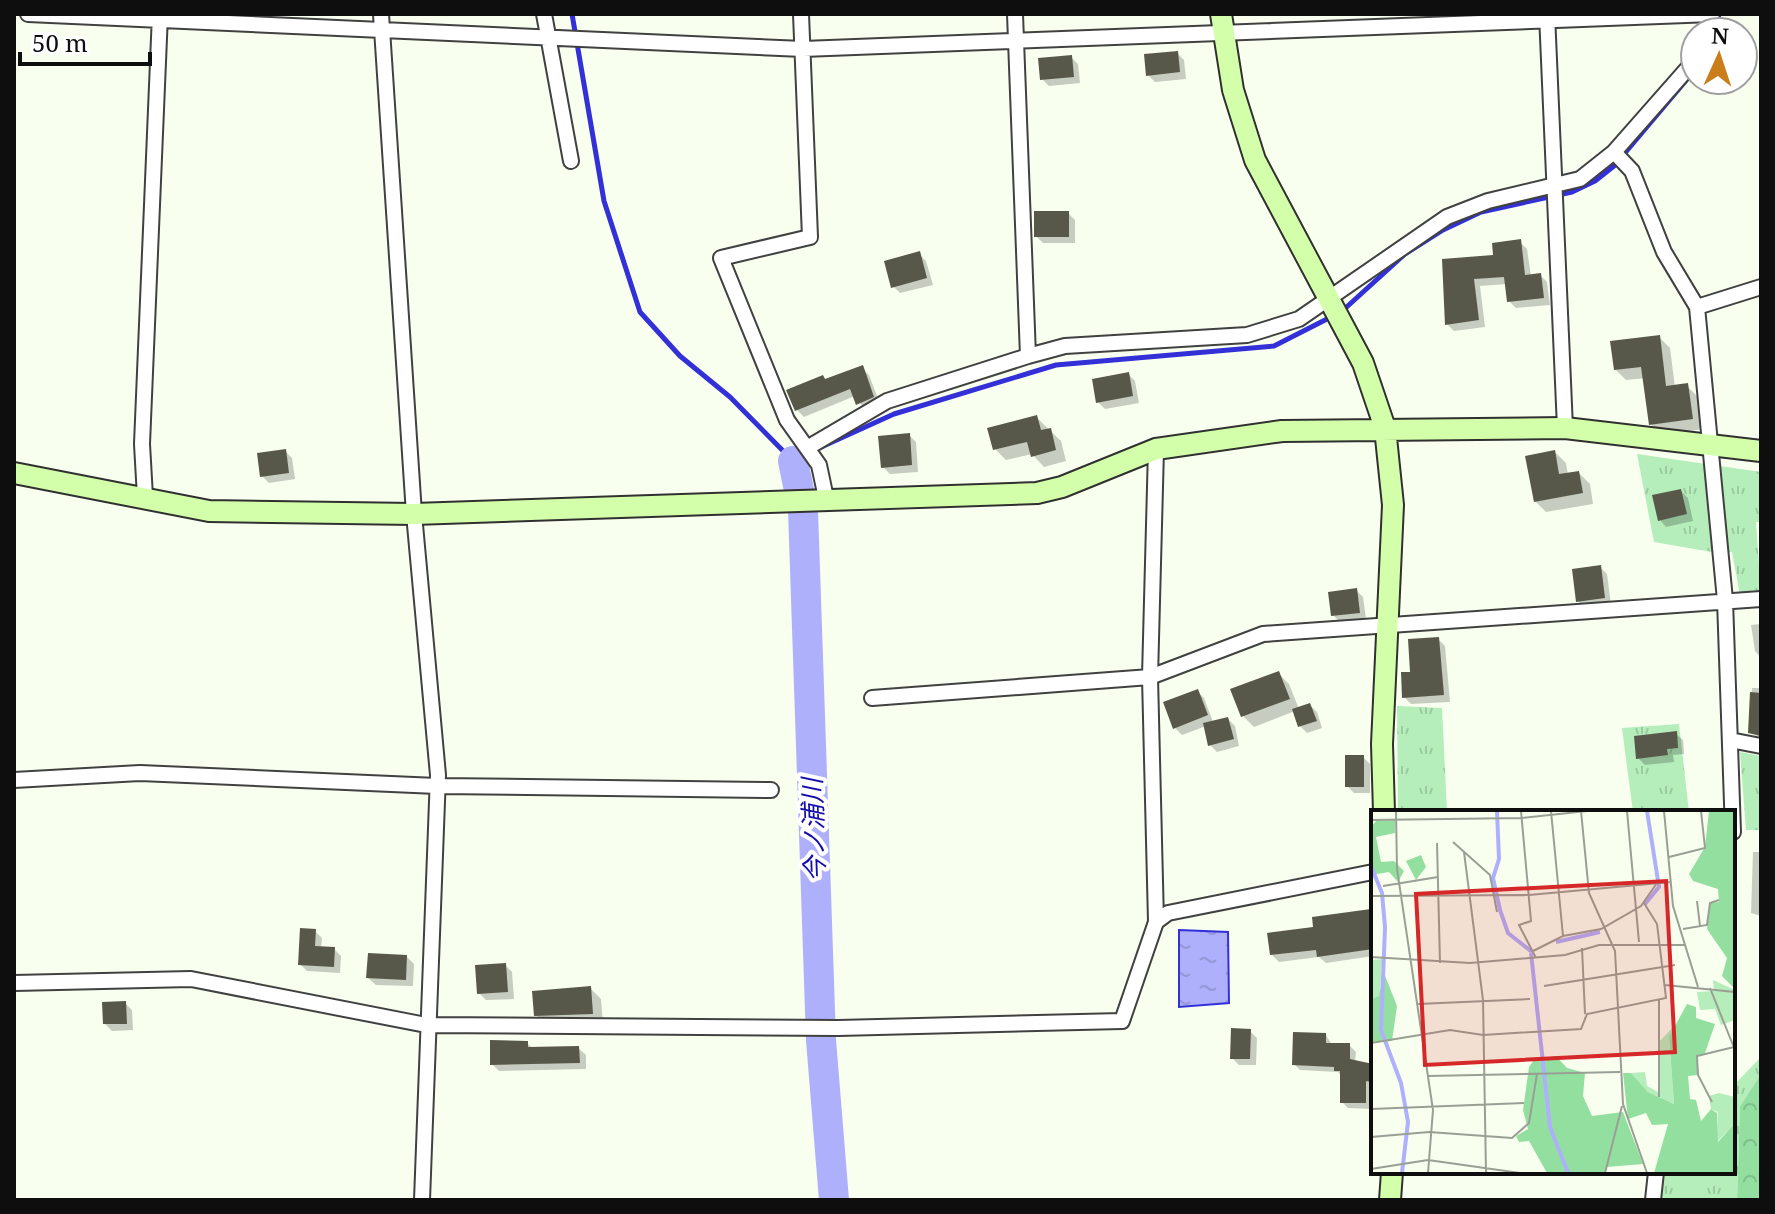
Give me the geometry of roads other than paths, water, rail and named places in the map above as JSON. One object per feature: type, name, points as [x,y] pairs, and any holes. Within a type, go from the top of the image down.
[{"type":"street","points":[[28,14],[382,22],[546,36],[803,49],[1016,42],[1222,24],[1711,14]]},
{"type":"street","points":[[544,14],[571,161]]},
{"type":"street","points":[[801,14],[810,237],[721,258],[787,420],[819,465],[826,498]]},
{"type":"street","points":[[1015,14],[1028,356]]},
{"type":"street","points":[[145,497],[142,444],[160,17]]},
{"type":"street","points":[[1547,18],[1565,428]]},
{"type":"street","points":[[382,22],[414,514],[437,786],[422,1200]]},
{"type":"street","points":[[1222,24],[1241,120],[1255,160],[1363,363],[1385,428],[1393,505],[1382,744],[1384,810]]},
{"type":"street","points":[[807,448],[887,401],[1065,346],[1247,335],[1299,319],[1447,217],[1488,201],[1580,179],[1614,152],[1679,78]]},
{"type":"street","points":[[1614,152],[1632,171],[1664,252],[1697,307],[1725,600],[1732,810]]},
{"type":"street","points":[[1697,307],[1761,287]]},
{"type":"street","points":[[14,473],[209,511],[414,514],[1037,493],[1062,487],[1156,449],[1282,431],[1565,428],[1761,451]]},
{"type":"street","points":[[14,983],[191,979],[426,1025],[838,1028],[1122,1021],[1156,922],[1150,677],[1156,449]]},
{"type":"street","points":[[872,698],[1150,677],[1263,634],[1761,599]]},
{"type":"street","points":[[1730,740],[1761,746]]},
{"type":"street","points":[[14,780],[140,773],[437,786],[771,790]]},
{"type":"street","points":[[1156,922],[1168,913],[1371,872]]},
{"type":"street","points":[[1390,1200],[1392,1174]]},
{"type":"street","points":[[1653,1200],[1656,1174]]},
{"type":"water","points":[[1179,930],[1228,932],[1229,1003],[1179,1007]]},
{"type":"waterway","points":[[572,14],[604,201],[640,312],[680,356],[730,397],[793,461],[807,454]]},
{"type":"waterway","points":[[1340,313],[1405,254],[1443,230],[1481,212],[1572,192],[1595,181],[1614,166],[1679,89]]},
{"type":"waterway","points":[[819,448],[894,414],[1056,365],[1274,346],[1331,317]]},
{"type":"waterway","name":"今ノ浦川","points":[[793,461],[803,510],[821,1040],[834,1200]]}]
